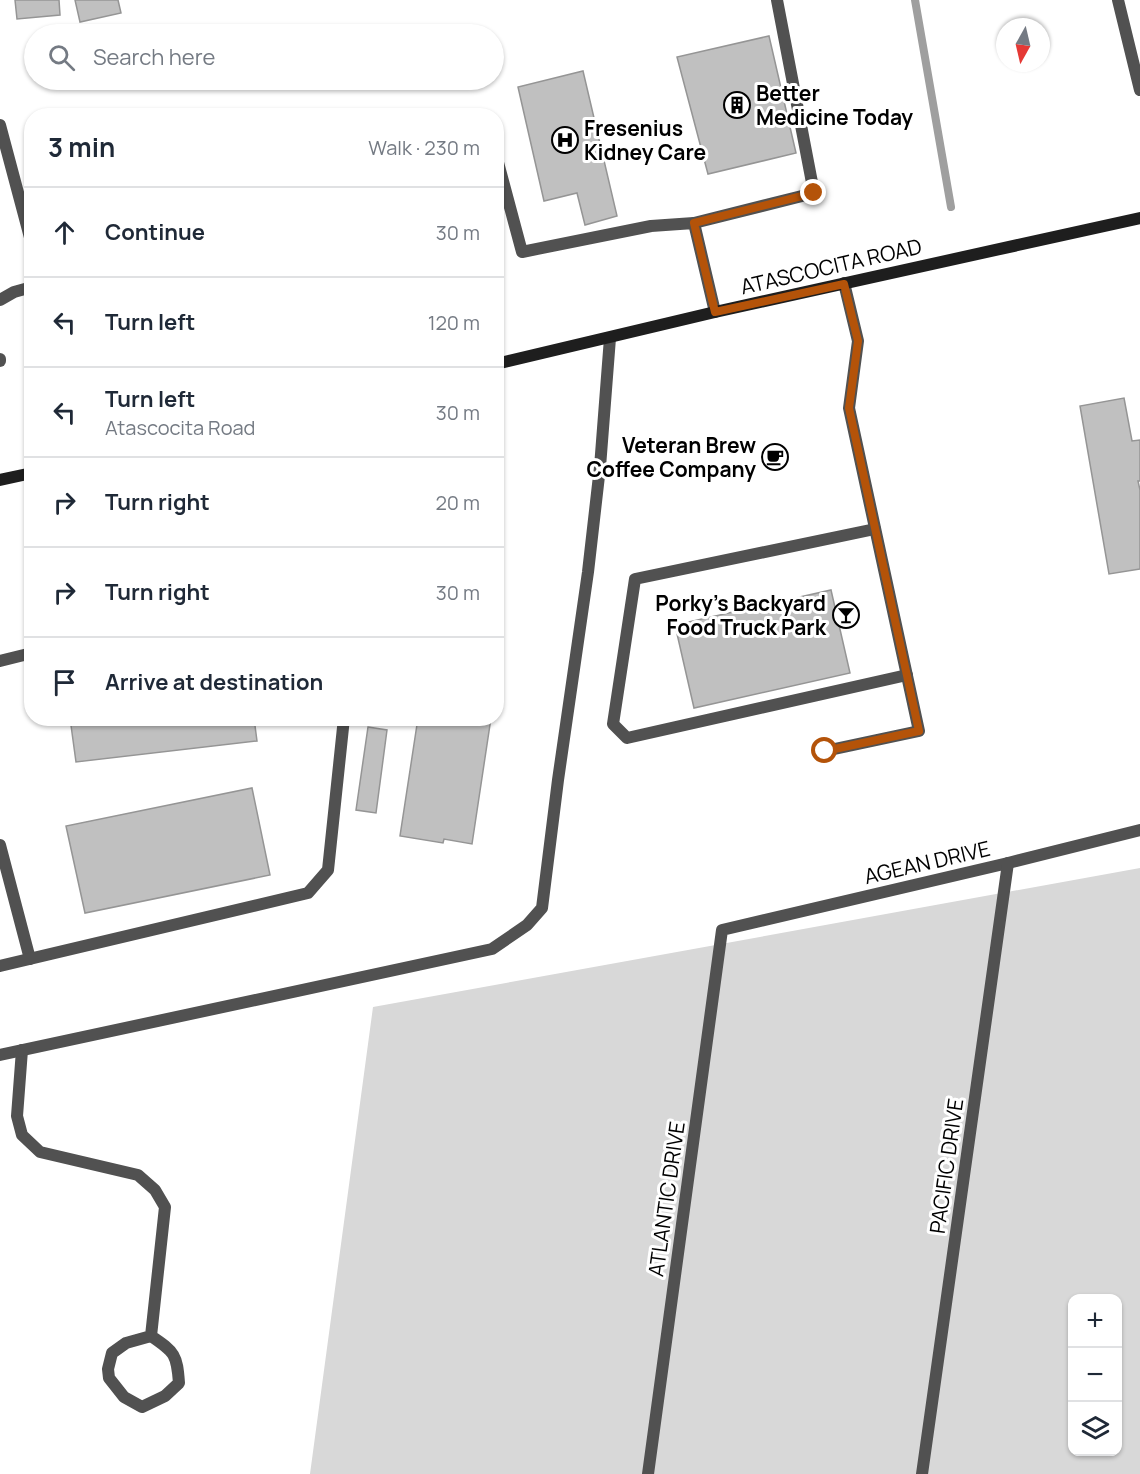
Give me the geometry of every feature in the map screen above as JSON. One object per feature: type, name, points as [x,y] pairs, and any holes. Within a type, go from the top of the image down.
[{"type":"main road","name":"ATASCOCITA ROAD","points":[[504,362],[715,312],[1140,218]]},
{"type":"main road","points":[[0,480],[24,474]]},
{"type":"street","points":[[504,185],[522,252],[651,226],[694,223],[814,193],[777,0]]},
{"type":"street","points":[[1118,0],[1139,86]]},
{"type":"street","points":[[0,125],[24,200]]},
{"type":"street","points":[[694,223],[715,312]]},
{"type":"street","points":[[825,751],[919,731],[849,408],[858,341],[844,284]]},
{"type":"street","points":[[0,300],[24,289]]},
{"type":"street","points":[[0,1055],[492,949],[527,925],[543,908],[558,780],[588,572],[600,467],[610,338]]},
{"type":"street","points":[[875,529],[635,579],[613,724],[627,738],[907,675]]},
{"type":"street","points":[[0,661],[24,655]]},
{"type":"street","points":[[0,966],[308,893],[328,870],[343,726]]},
{"type":"street","name":"AGEAN DRIVE","points":[[722,930],[1140,830]]},
{"type":"street","points":[[0,845],[30,959]]},
{"type":"street","name":"PACIFIC DRIVE","points":[[922,1474],[1008,863]]},
{"type":"street","name":"ATLANTIC DRIVE","points":[[648,1474],[722,930]]},
{"type":"street","points":[[22,1050],[17,1116],[22,1135],[40,1152],[138,1175],[155,1190],[165,1207],[151,1336]]},
{"type":"street","points":[[151,1336],[167,1347],[177,1362],[178,1383],[165,1396],[142,1407],[124,1397],[109,1378],[108,1369],[112,1353],[126,1343],[151,1336]]},
{"type":"shaded area","points":[[1140,868],[1140,1474],[310,1474],[373,1007]]},
{"type":"building","points":[[15,0],[59,0],[60,15],[17,19]]},
{"type":"building","points":[[75,0],[118,0],[121,13],[80,22]]},
{"type":"building","name":"Better Medicine Today","points":[[769,36],[796,153],[708,174],[677,57]]},
{"type":"building","name":"Fresenius Kidney Care","points":[[583,71],[617,216],[585,225],[577,193],[544,201],[518,87]]},
{"type":"building","points":[[1124,398],[1132,441],[1140,440],[1140,481],[1138,481],[1140,569],[1109,574],[1080,406]]},
{"type":"building","points":[[831,590],[850,673],[694,708],[675,625]]},
{"type":"building","points":[[71,726],[255,726],[257,741],[76,762]]},
{"type":"building","points":[[417,726],[490,726],[472,844],[444,839],[443,843],[400,836]]},
{"type":"building","points":[[368,727],[387,730],[376,813],[356,810]]},
{"type":"building","points":[[252,788],[270,875],[85,913],[66,826]]},
{"type":"waterway","points":[[915,0],[951,207]]},
{"type":"place","name":"Better Medicine Today","points":[[737,105]]},
{"type":"place","name":"Fresenius Kidney Care","points":[[565,140]]},
{"type":"place","name":"Veteran Brew Coffee Company","points":[[775,457]]},
{"type":"place","name":"Porky's Backyard Food Truck Park","points":[[846,615]]},
{"type":"route","points":[[814,193],[694,223],[715,312],[844,284],[858,341],[849,408],[919,731],[825,751]]}]
